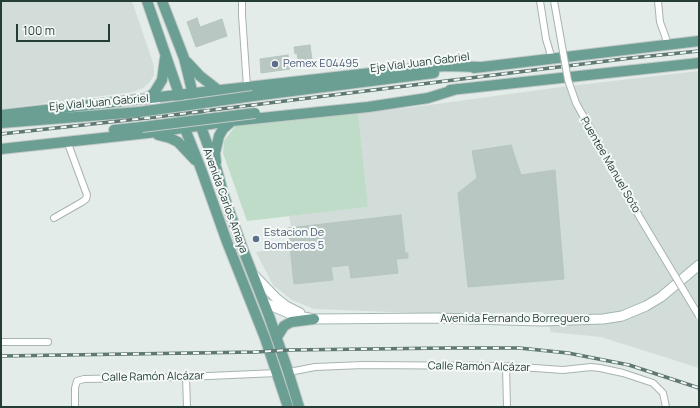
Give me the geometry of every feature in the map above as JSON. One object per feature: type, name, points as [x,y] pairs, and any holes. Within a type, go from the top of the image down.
[{"type":"main road","name":"Avenida Carlos Amaya","points":[[147,1],[179,94],[181,114],[185,129],[230,251],[265,338],[288,407]]},
{"type":"main road","name":"Avenida Carlos Amaya","points":[[162,1],[184,58],[194,92],[201,127],[217,170],[224,196],[242,247],[265,303],[289,372],[298,407]]},
{"type":"main road","name":"Eje Vial Juan Gabriel","points":[[1,123],[139,112],[480,67],[699,41]]},
{"type":"main road","points":[[149,98],[162,80],[165,52]]},
{"type":"main road","points":[[184,58],[200,76],[216,90]]},
{"type":"main road","points":[[1,149],[147,131],[255,113],[699,63]]},
{"type":"main road","points":[[1,115],[194,92],[446,66],[480,67]]},
{"type":"main road","points":[[216,90],[210,101],[209,107],[210,114],[216,124]]},
{"type":"main road","points":[[1,143],[185,129],[232,121],[368,107],[428,98],[457,90]]},
{"type":"main road","points":[[147,131],[160,123],[160,112],[149,98]]},
{"type":"main road","points":[[217,170],[215,153],[217,143],[223,129],[232,121]]},
{"type":"main road","points":[[147,131],[178,142],[193,157],[201,169]]},
{"type":"main road","points":[[212,201],[224,196]]},
{"type":"main road","points":[[230,251],[242,247]]},
{"type":"main road","name":"Avenida Fernando Borreguero","points":[[314,319],[436,318],[540,321],[609,318],[622,316],[646,306],[662,297],[699,265]]},
{"type":"main road","points":[[237,267],[249,287],[265,303],[287,313],[314,319]]},
{"type":"main road","points":[[254,274],[267,290],[286,306],[314,319]]},
{"type":"main road","points":[[276,337],[284,326],[291,322],[314,319]]},
{"type":"street","points":[[242,1],[247,87]]},
{"type":"street","points":[[540,1],[546,39],[552,58]]},
{"type":"street","name":"Puentee Manuel Soto","points":[[554,1],[568,80],[576,102],[639,216],[699,316]]},
{"type":"street","points":[[658,1],[660,22],[668,44]]},
{"type":"street","points":[[54,218],[82,202],[86,199],[87,195],[67,142]]},
{"type":"street","points":[[1,342],[48,342]]},
{"type":"street","name":"Calle Ramón Alcázar","points":[[289,372],[315,368],[363,365],[506,366],[563,370],[600,368],[623,373],[653,383],[663,393],[666,407]]},
{"type":"street","points":[[506,366],[507,407]]},
{"type":"street","name":"Calle Ramón Alcázar","points":[[75,407],[75,388],[77,381],[84,378],[186,377],[277,373]]},
{"type":"street","points":[[186,377],[187,407]]},
{"type":"shaded area","points":[[1,1],[132,1],[154,66],[154,75],[149,83],[143,88],[132,92],[1,109]]},
{"type":"shaded area","points":[[699,71],[699,368],[601,337],[551,332],[543,312],[444,314],[314,309],[292,300],[273,285],[256,252],[295,245],[289,216],[368,207],[358,112],[407,108],[561,87]]},
{"type":"green space","points":[[358,112],[368,207],[247,221],[223,153],[224,141],[237,124]]},
{"type":"building","points":[[197,18],[200,27],[222,19],[227,36],[196,47],[187,22]]},
{"type":"building","points":[[310,45],[313,67],[299,68],[297,53],[295,54],[294,47]]},
{"type":"building","name":"Pemex E04495","points":[[288,55],[290,69],[261,73],[260,59]]},
{"type":"building","points":[[511,145],[521,175],[555,170],[564,279],[468,287],[458,193],[477,178],[472,151]]},
{"type":"building","points":[[401,215],[405,253],[408,253],[408,258],[396,259],[398,273],[351,278],[349,265],[331,267],[333,280],[294,284],[288,228]]},
{"type":"railway","points":[[1,134],[156,117],[631,58],[699,51]]},
{"type":"railway","points":[[1,356],[256,352],[289,350],[519,348],[568,353],[629,365],[699,388]]},
{"type":"place","name":"Pemex E04495","points":[[275,64]]},
{"type":"place","name":"Estacion De Bomberos 5","points":[[256,239]]}]
